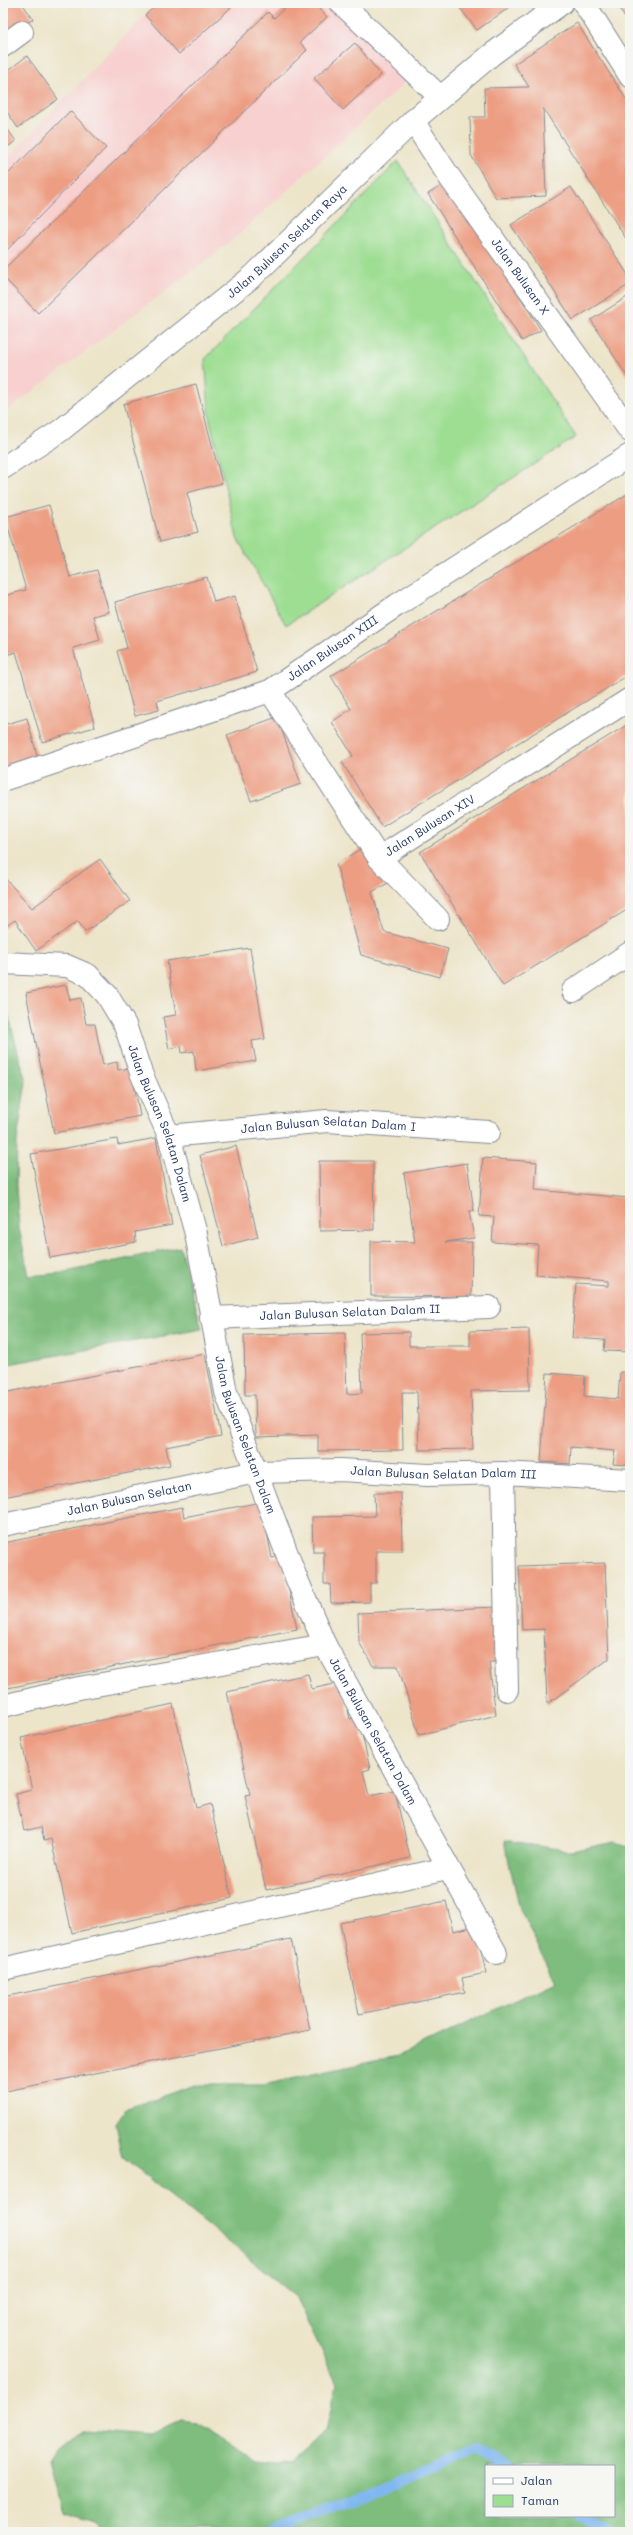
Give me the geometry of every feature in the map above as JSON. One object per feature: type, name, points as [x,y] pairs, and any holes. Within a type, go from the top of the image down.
[{"type":"street","points":[[341,3],[440,97]]},
{"type":"street","name":"Jalan Bulusan Selatan Raya","points":[[3,468],[60,431],[253,276],[413,120],[491,55],[562,3]]},
{"type":"street","points":[[584,3],[630,76]]},
{"type":"street","points":[[3,46],[22,32]]},
{"type":"street","name":"Jalan Bulusan X","points":[[413,120],[450,178],[630,431]]},
{"type":"street","name":"Jalan Bulusan XIII","points":[[6,779],[270,691],[398,605],[630,455]]},
{"type":"street","name":"Jalan Bulusan XIV","points":[[270,691],[379,858],[630,699]]},
{"type":"street","points":[[379,858],[438,919]]},
{"type":"street","points":[[573,991],[630,953]]},
{"type":"street","name":"Jalan Bulusan Selatan Dalam","points":[[3,963],[67,966],[88,975],[102,990],[125,1025],[141,1073],[169,1136],[196,1234],[226,1392],[256,1472],[325,1645],[447,1868],[496,1953]]},
{"type":"street","name":"Jalan Bulusan Selatan Dalam I","points":[[169,1136],[327,1121],[488,1132]]},
{"type":"street","name":"Jalan Bulusan Selatan Dalam II","points":[[211,1318],[489,1307]]},
{"type":"street","name":"Jalan Bulusan Selatan Dalam III","points":[[256,1472],[340,1470],[428,1475],[503,1473],[630,1480]]},
{"type":"street","name":"Jalan Bulusan Selatan","points":[[3,1525],[256,1472]]},
{"type":"street","points":[[503,1473],[507,1690]]},
{"type":"street","points":[[3,1706],[79,1688],[325,1645]]},
{"type":"street","points":[[3,1969],[447,1868]]},
{"type":"shaded area","points":[[157,3],[340,3],[409,79],[234,239],[3,414],[3,162]]},
{"type":"green space","points":[[398,161],[576,437],[286,625],[237,538],[210,421],[205,359]]},
{"type":"green space","points":[[3,995],[26,1082],[17,1141],[16,1186],[19,1228],[29,1276],[61,1273],[180,1247],[202,1329],[3,1365]]},
{"type":"green space","points":[[504,1841],[572,1851],[615,1842],[630,1846],[630,2532],[105,2532],[95,2522],[63,2512],[49,2461],[56,2447],[84,2430],[150,2435],[181,2421],[198,2423],[255,2458],[289,2461],[326,2431],[337,2383],[294,2294],[123,2158],[116,2124],[125,2109],[195,2085],[263,2085],[398,2056],[555,1981],[520,1909]]},
{"type":"building","points":[[3,3],[22,3],[33,19],[3,40]]},
{"type":"building","points":[[159,3],[236,3],[179,54],[145,15]]},
{"type":"building","points":[[290,3],[313,3],[327,17],[300,42],[307,50],[38,313],[3,277],[3,270],[268,12],[274,18]]},
{"type":"building","points":[[456,3],[508,3],[510,7],[477,30]]},
{"type":"building","points":[[626,3],[630,3],[630,26],[619,8]]},
{"type":"building","points":[[577,23],[630,105],[630,245],[543,108],[546,196],[496,198],[471,155],[470,117],[485,117],[484,88],[529,87],[514,64]]},
{"type":"building","points":[[355,43],[381,75],[343,110],[314,78]]},
{"type":"building","points":[[27,56],[58,99],[18,128],[3,106],[3,74]]},
{"type":"building","points":[[70,111],[106,148],[6,251],[3,248],[3,179]]},
{"type":"building","points":[[3,123],[16,141],[3,150]]},
{"type":"building","points":[[447,182],[541,330],[522,341],[428,194]]},
{"type":"building","points":[[571,187],[630,278],[630,284],[573,320],[511,225]]},
{"type":"building","points":[[630,295],[630,381],[591,320]]},
{"type":"building","points":[[196,384],[222,483],[187,493],[198,532],[160,542],[123,404]]},
{"type":"building","points":[[629,493],[630,674],[382,827],[342,762],[353,756],[332,722],[351,709],[331,676]]},
{"type":"building","points":[[49,505],[70,577],[97,570],[109,612],[93,616],[100,640],[73,648],[95,727],[42,742],[16,652],[3,656],[3,596],[26,590],[5,517]]},
{"type":"building","points":[[207,577],[214,602],[235,596],[257,672],[157,701],[159,710],[135,716],[117,651],[127,648],[115,602]]},
{"type":"building","points":[[277,717],[301,784],[251,801],[227,735]]},
{"type":"building","points":[[27,718],[39,763],[3,773],[3,725]]},
{"type":"building","points":[[630,723],[630,908],[503,986],[420,852]]},
{"type":"building","points":[[365,846],[388,883],[372,892],[384,932],[448,949],[440,977],[361,955],[336,864]]},
{"type":"building","points":[[100,859],[130,901],[85,932],[78,921],[36,951],[15,920],[3,928],[3,876],[32,908]]},
{"type":"building","points":[[250,948],[265,1039],[252,1041],[256,1061],[196,1071],[194,1051],[182,1053],[181,1046],[169,1049],[163,1017],[176,1015],[167,961]]},
{"type":"building","points":[[66,985],[70,1000],[81,998],[86,1024],[95,1024],[103,1065],[117,1062],[118,1070],[131,1068],[140,1116],[54,1133],[26,993]]},
{"type":"building","points":[[156,1138],[172,1225],[135,1232],[136,1242],[50,1258],[31,1154],[117,1139],[118,1145]]},
{"type":"building","points":[[236,1146],[258,1237],[223,1246],[200,1155]]},
{"type":"building","points":[[483,1158],[537,1162],[535,1190],[630,1198],[630,1352],[604,1351],[605,1340],[572,1338],[576,1284],[609,1286],[609,1281],[536,1275],[538,1245],[492,1242],[494,1217],[479,1216]]},
{"type":"building","points":[[319,1161],[373,1161],[374,1230],[320,1231]]},
{"type":"building","points":[[467,1163],[474,1211],[469,1211],[474,1238],[445,1242],[472,1242],[471,1297],[371,1296],[371,1241],[415,1242],[404,1173]]},
{"type":"building","points":[[529,1329],[530,1390],[471,1391],[473,1449],[419,1450],[417,1392],[402,1392],[403,1450],[318,1451],[318,1435],[256,1437],[255,1395],[245,1395],[244,1335],[345,1333],[347,1394],[362,1393],[360,1333],[409,1332],[409,1346],[470,1346],[470,1331]]},
{"type":"building","points":[[205,1354],[221,1436],[166,1447],[170,1465],[3,1497],[3,1393]]},
{"type":"building","points":[[620,1372],[630,1372],[630,1465],[613,1464],[615,1451],[571,1447],[570,1464],[541,1462],[547,1373],[585,1376],[584,1396],[618,1399]]},
{"type":"building","points":[[374,1493],[401,1493],[402,1551],[376,1551],[376,1583],[370,1583],[370,1602],[331,1603],[330,1584],[324,1584],[324,1552],[313,1552],[312,1517],[375,1516]]},
{"type":"building","points":[[261,1502],[272,1558],[282,1556],[297,1629],[3,1689],[3,1543],[182,1507],[184,1517]]},
{"type":"building","points":[[605,1563],[609,1659],[547,1704],[544,1629],[522,1630],[519,1566]]},
{"type":"building","points":[[496,1607],[498,1662],[489,1662],[496,1715],[419,1735],[398,1666],[373,1666],[359,1642],[358,1613]]},
{"type":"building","points":[[308,1674],[312,1689],[342,1682],[350,1719],[358,1717],[370,1769],[363,1771],[369,1796],[395,1791],[410,1858],[266,1890],[245,1796],[250,1795],[227,1692]]},
{"type":"building","points":[[173,1704],[196,1808],[210,1804],[232,1898],[72,1933],[51,1839],[44,1841],[41,1827],[24,1831],[16,1794],[32,1790],[21,1738]]},
{"type":"building","points":[[446,1901],[453,1931],[476,1926],[486,1973],[462,1978],[465,1992],[359,2014],[340,1923]]},
{"type":"building","points":[[291,1939],[310,2030],[6,2091],[3,2076],[3,1997]]},
{"type":"waterway","points":[[273,2532],[477,2449],[502,2465]]},
{"type":"waterway","points":[[585,2517],[608,2532]]}]
